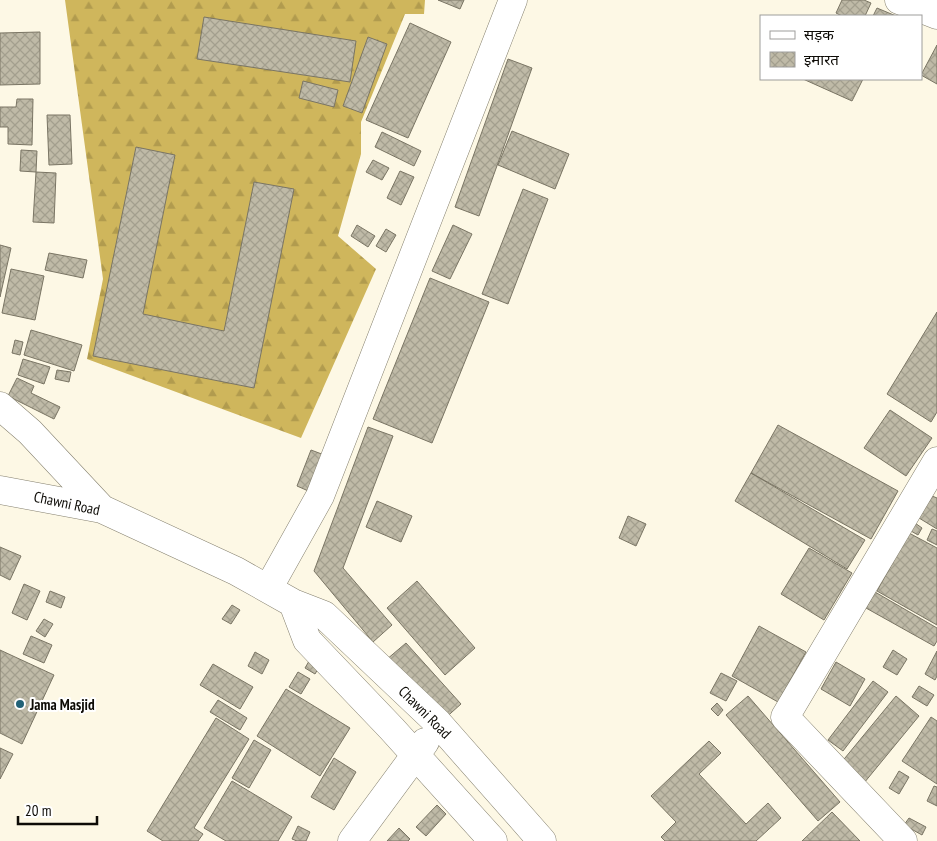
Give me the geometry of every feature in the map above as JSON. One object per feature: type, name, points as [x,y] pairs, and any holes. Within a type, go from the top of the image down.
[{"type":"street","points":[[268,589],[320,496],[513,0]]},
{"type":"street","points":[[899,0],[937,14]]},
{"type":"street","points":[[0,406],[30,432],[102,509]]},
{"type":"street","points":[[903,841],[785,717],[937,462]]},
{"type":"street","name":"Chawni Road","points":[[0,490],[102,509],[236,571],[293,603],[324,615],[438,723],[542,841]]},
{"type":"street","points":[[293,603],[307,640],[416,755],[493,841]]},
{"type":"street","points":[[352,841],[438,723]]},
{"type":"green space","points":[[65,0],[425,0],[424,14],[405,14],[361,122],[361,154],[338,236],[376,269],[301,438],[87,359],[103,279]]},
{"type":"building","points":[[438,0],[464,0],[460,9]]},
{"type":"building","points":[[842,0],[864,0],[871,3],[865,15],[840,15],[836,13]]},
{"type":"building","points":[[877,8],[894,15],[874,15]]},
{"type":"building","points":[[204,17],[356,41],[350,82],[197,59]]},
{"type":"building","points":[[410,23],[451,42],[408,138],[366,120]]},
{"type":"building","points":[[40,32],[40,84],[0,85],[0,33]]},
{"type":"building","points":[[368,37],[387,44],[362,113],[343,106]]},
{"type":"building","points":[[937,45],[937,84],[922,76]]},
{"type":"building","points":[[508,59],[532,68],[479,216],[455,207]]},
{"type":"building","points":[[805,80],[862,80],[852,101]]},
{"type":"building","points":[[303,81],[338,90],[334,107],[299,98]]},
{"type":"building","points":[[17,99],[33,99],[32,145],[8,144],[8,127],[0,127],[0,107],[16,107]]},
{"type":"building","points":[[47,115],[70,115],[72,164],[49,165]]},
{"type":"building","points":[[512,131],[569,154],[555,189],[498,165]]},
{"type":"building","points":[[382,132],[421,151],[414,166],[375,147]]},
{"type":"building","points":[[136,147],[175,155],[143,314],[224,331],[254,182],[294,189],[254,388],[93,356]]},
{"type":"building","points":[[21,150],[37,151],[36,172],[20,171]]},
{"type":"building","points":[[373,160],[389,168],[382,180],[366,172]]},
{"type":"building","points":[[400,171],[414,177],[401,205],[387,198]]},
{"type":"building","points":[[36,172],[56,173],[54,223],[33,222]]},
{"type":"building","points":[[523,189],[548,199],[508,304],[482,294]]},
{"type":"building","points":[[357,225],[375,236],[368,247],[351,236]]},
{"type":"building","points":[[453,225],[472,234],[450,279],[432,271]]},
{"type":"building","points":[[386,229],[396,235],[386,252],[376,246]]},
{"type":"building","points":[[0,245],[11,248],[0,297]]},
{"type":"building","points":[[49,253],[87,260],[83,278],[45,270]]},
{"type":"building","points":[[11,269],[44,276],[35,320],[2,313]]},
{"type":"building","points":[[430,278],[489,302],[432,443],[373,419]]},
{"type":"building","points":[[937,312],[937,412],[931,422],[887,394]]},
{"type":"building","points":[[31,330],[82,345],[74,371],[24,355]]},
{"type":"building","points":[[15,340],[23,342],[20,355],[12,353]]},
{"type":"building","points":[[23,359],[50,367],[44,384],[18,375]]},
{"type":"building","points":[[57,370],[71,372],[69,382],[55,379]]},
{"type":"building","points":[[17,378],[34,386],[31,393],[60,407],[54,419],[8,396]]},
{"type":"building","points":[[890,410],[932,438],[906,476],[864,448]]},
{"type":"building","points":[[778,425],[898,491],[871,539],[751,473]]},
{"type":"building","points":[[368,427],[393,436],[343,568],[392,625],[373,642],[314,571]]},
{"type":"building","points":[[311,450],[327,456],[313,493],[297,486]]},
{"type":"building","points":[[751,473],[865,540],[847,569],[735,501]]},
{"type":"building","points":[[932,496],[937,498],[937,529],[919,518]]},
{"type":"building","points":[[377,501],[412,516],[401,542],[366,527]]},
{"type":"building","points":[[628,516],[646,524],[636,546],[619,538]]},
{"type":"building","points":[[915,523],[922,528],[918,535],[911,531]]},
{"type":"building","points":[[932,529],[937,531],[937,545],[927,540]]},
{"type":"building","points":[[909,533],[937,548],[937,625],[877,591]]},
{"type":"building","points":[[0,547],[21,556],[10,580],[0,575]]},
{"type":"building","points":[[809,548],[852,573],[824,620],[781,594]]},
{"type":"building","points":[[417,581],[475,648],[445,675],[387,608]]},
{"type":"building","points":[[24,584],[40,591],[27,620],[12,613]]},
{"type":"building","points":[[50,591],[65,597],[61,608],[46,602]]},
{"type":"building","points":[[875,592],[937,628],[937,641],[934,646],[866,608]]},
{"type":"building","points":[[232,605],[240,610],[231,624],[222,619]]},
{"type":"building","points":[[44,619],[53,624],[45,637],[36,631]]},
{"type":"building","points":[[759,626],[806,652],[778,702],[732,676]]},
{"type":"building","points":[[31,636],[52,645],[44,663],[23,654]]},
{"type":"building","points":[[406,643],[461,704],[442,721],[386,660]]},
{"type":"building","name":"Jama Masjid","points":[[0,650],[54,675],[22,744],[0,733]]},
{"type":"building","points":[[893,650],[907,659],[897,675],[883,667]]},
{"type":"building","points":[[937,651],[937,676],[935,680],[925,674]]},
{"type":"building","points":[[255,652],[269,660],[262,674],[248,666]]},
{"type":"building","points":[[312,656],[322,662],[315,674],[305,668]]},
{"type":"building","points":[[836,662],[865,679],[850,706],[821,689]]},
{"type":"building","points":[[213,664],[253,687],[240,709],[200,685]]},
{"type":"building","points":[[298,672],[310,679],[301,694],[289,687]]},
{"type":"building","points":[[721,673],[737,681],[726,701],[710,693]]},
{"type":"building","points":[[873,681],[888,692],[843,751],[828,740]]},
{"type":"building","points":[[919,686],[934,695],[927,706],[912,697]]},
{"type":"building","points":[[286,689],[350,728],[320,776],[257,736]]},
{"type":"building","points":[[748,696],[840,802],[818,821],[726,715]]},
{"type":"building","points":[[896,696],[919,716],[864,783],[840,764]]},
{"type":"building","points":[[218,700],[247,718],[240,730],[210,712]]},
{"type":"building","points":[[717,703],[723,710],[718,716],[711,709]]},
{"type":"building","points":[[931,717],[937,721],[937,784],[902,761]]},
{"type":"building","points":[[216,718],[249,739],[194,828],[203,834],[198,841],[163,841],[147,831]]},
{"type":"building","points":[[254,740],[271,750],[249,788],[232,778]]},
{"type":"building","points":[[709,741],[721,753],[699,774],[746,824],[768,803],[781,818],[756,841],[665,841],[661,837],[676,822],[651,796]]},
{"type":"building","name":"Jama Masjid","points":[[0,748],[13,754],[0,779]]},
{"type":"building","points":[[334,758],[356,772],[334,810],[311,797]]},
{"type":"building","points":[[899,771],[909,777],[899,794],[889,788]]},
{"type":"building","points":[[232,781],[292,817],[278,841],[226,841],[204,828]]},
{"type":"building","points":[[934,786],[937,787],[937,806],[927,801]]},
{"type":"building","points":[[437,805],[446,814],[426,836],[416,827]]},
{"type":"building","points":[[832,812],[860,841],[802,841]]},
{"type":"building","points":[[909,818],[926,827],[922,835],[904,825]]},
{"type":"building","points":[[298,826],[310,832],[306,841],[292,839]]},
{"type":"building","points":[[399,828],[410,839],[408,841],[387,841]]},
{"type":"place","name":"Jama Masjid","points":[[20,704]]}]
